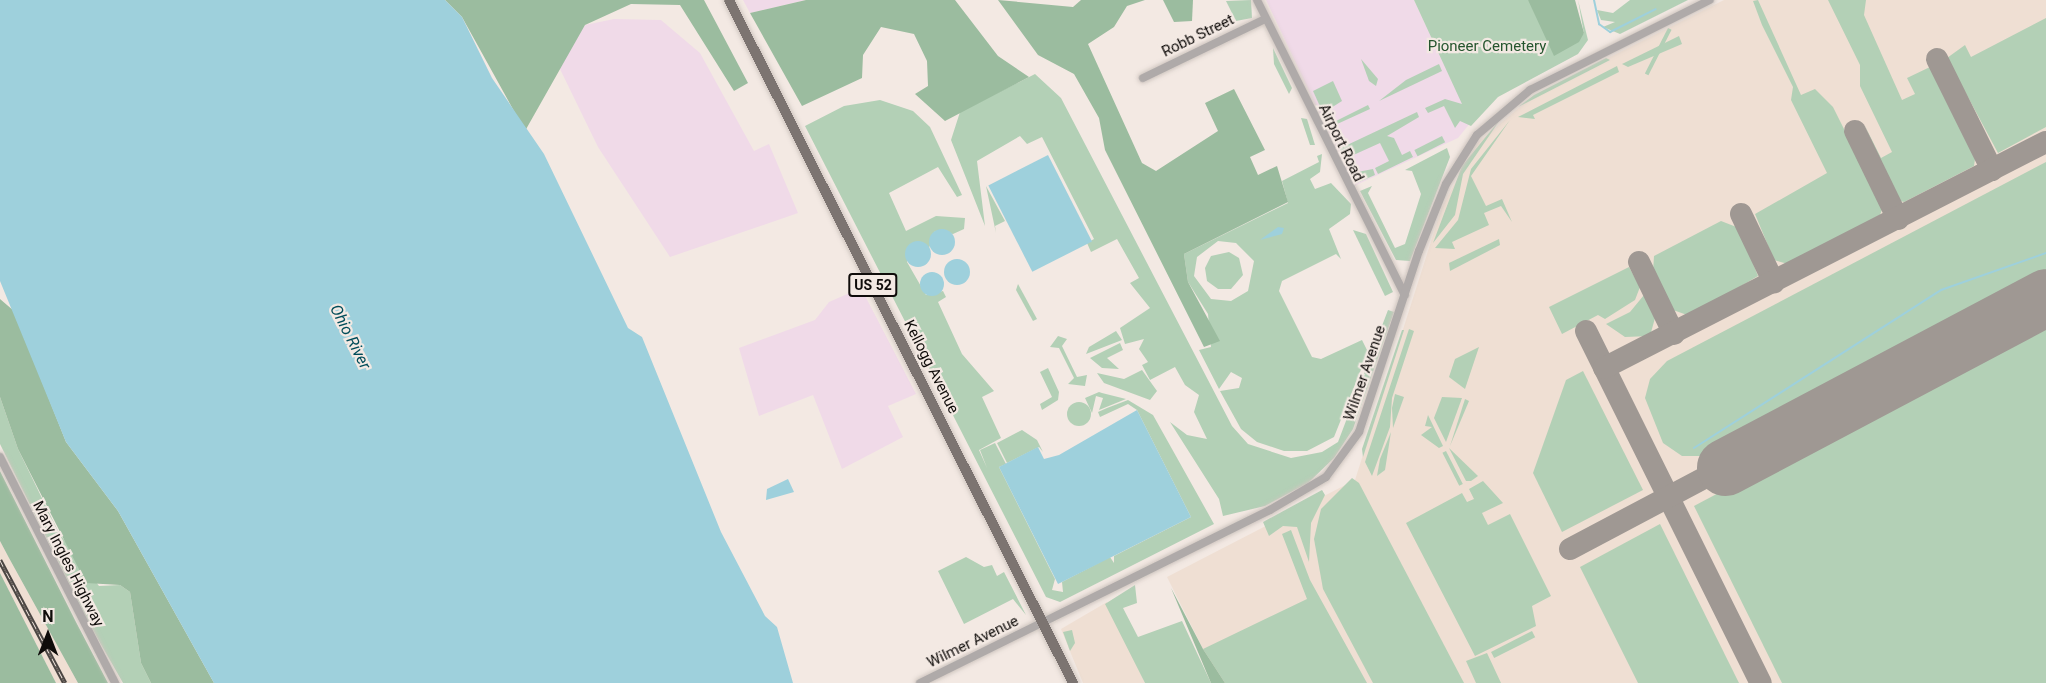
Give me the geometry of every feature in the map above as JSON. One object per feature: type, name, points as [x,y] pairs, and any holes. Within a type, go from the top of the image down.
[{"type":"main road","name":"Kellogg Avenue","points":[[729,0],[1045,622],[1073,683]]},
{"type":"street","name":"Airport Road","points":[[1257,0],[1405,295]]},
{"type":"street","name":"Wilmer Avenue","points":[[920,683],[1045,622],[1326,477],[1359,432],[1405,295],[1446,184],[1493,118],[1537,86],[1710,0]]},
{"type":"street","name":"Robb Street","points":[[1143,78],[1265,19]]},
{"type":"street","name":"Mary Ingles Highway","points":[[0,457],[115,683]]},
{"type":"shaded area","points":[[743,0],[806,0],[750,13]]},
{"type":"shaded area","points":[[1266,0],[1414,0],[1471,122],[1458,138],[1354,186]]},
{"type":"shaded area","points":[[1724,0],[2046,0],[2046,683],[1220,683],[1167,577],[1355,480],[1442,207],[1476,144],[1534,95]]},
{"type":"shaded area","points":[[614,19],[661,20],[700,53],[754,151],[769,144],[798,213],[670,257],[598,147],[559,67],[585,25]]},
{"type":"shaded area","points":[[861,288],[916,394],[888,406],[903,437],[842,469],[813,395],[759,416],[739,348],[815,320],[829,302]]},
{"type":"shaded area","points":[[0,541],[78,683],[56,683],[0,573]]},
{"type":"shaded area","points":[[1107,602],[1145,683],[1083,683],[1061,629]]},
{"type":"green space","points":[[445,0],[704,0],[748,83],[734,91],[680,5],[631,4],[585,25],[525,131],[462,17]]},
{"type":"green space","points":[[806,0],[955,0],[998,56],[1029,77],[945,121],[915,94],[928,86],[927,61],[914,34],[881,27],[863,55],[862,78],[802,106],[750,13]]},
{"type":"green space","points":[[998,0],[1073,7],[1081,0],[1145,0],[1127,6],[1114,27],[1088,44],[1142,163],[1156,171],[1218,131],[1205,103],[1234,89],[1265,150],[1250,157],[1258,175],[1277,166],[1288,202],[1184,254],[1188,282],[1220,341],[1204,347],[1105,150],[1099,118],[1074,74],[1038,55]]},
{"type":"green space","points":[[1163,0],[1193,0],[1192,21],[1174,22]]},
{"type":"green space","points":[[1251,0],[1252,18],[1236,21],[1226,1]]},
{"type":"green space","name":"Pioneer Cemetery","points":[[1414,0],[1528,0],[1584,34],[1578,0],[1588,40],[1578,54],[1498,97],[1471,126],[1460,121],[1455,128],[1444,106],[1428,113],[1425,108],[1445,99],[1462,104]]},
{"type":"green space","points":[[1528,0],[1575,0],[1584,33],[1579,42],[1554,56]]},
{"type":"green space","points":[[1630,0],[1688,0],[1620,34],[1603,27],[1615,22],[1601,20],[1597,10],[1613,13]]},
{"type":"green space","points":[[1758,0],[1801,95],[1815,89],[1833,107],[1883,207],[1880,215],[1788,264],[1774,260],[1755,214],[1827,173],[1791,100],[1793,87],[1762,25],[1753,1]]},
{"type":"green space","points":[[1828,0],[1866,0],[1864,15],[1902,100],[1915,94],[1907,78],[1930,67],[1975,159],[1974,166],[1904,202],[1897,200],[1864,124],[1881,158],[1892,152],[1860,86],[1860,65]]},
{"type":"green space","points":[[2046,18],[2046,127],[1998,153],[1947,58],[1965,45],[1971,57]]},
{"type":"green space","points":[[1668,28],[1672,30],[1648,75],[1645,73]]},
{"type":"green space","points":[[1679,36],[1682,44],[1628,67],[1622,64]]},
{"type":"green space","points":[[1273,48],[1292,88],[1289,94],[1274,64]]},
{"type":"green space","points":[[1606,58],[1610,60],[1518,107],[1534,95]]},
{"type":"green space","points":[[1361,59],[1378,79],[1376,86],[1369,81]]},
{"type":"green space","points":[[1439,64],[1442,71],[1379,101],[1406,80]]},
{"type":"green space","points":[[1617,66],[1619,72],[1533,115],[1535,119],[1518,117]]},
{"type":"green space","points":[[1035,74],[1061,98],[1232,426],[1248,444],[1291,458],[1322,452],[1338,442],[1388,310],[1394,312],[1353,429],[1334,458],[1308,483],[1265,506],[1223,516],[1219,499],[1170,422],[1187,435],[1207,439],[1194,412],[1199,395],[1185,385],[1175,367],[1150,380],[1142,365],[1148,362],[1139,349],[1144,339],[1125,344],[1120,328],[1150,308],[1130,283],[1139,278],[1117,239],[1091,252],[1087,243],[1094,239],[1042,137],[1027,144],[1020,136],[977,161],[985,226],[951,140],[960,112]]},
{"type":"green space","points":[[1333,81],[1342,101],[1323,113],[1313,91]]},
{"type":"green space","points":[[880,100],[913,111],[930,127],[962,195],[957,197],[938,167],[889,193],[906,231],[936,216],[965,218],[964,229],[953,234],[935,231],[929,248],[910,244],[907,262],[926,295],[943,291],[946,297],[938,302],[962,354],[994,391],[982,397],[1001,438],[979,450],[987,468],[980,450],[995,443],[1006,464],[999,467],[1055,579],[1052,590],[1063,592],[1062,582],[1110,557],[1114,563],[1114,556],[1191,517],[1137,410],[1128,404],[1100,417],[1098,412],[1107,408],[1128,400],[1153,415],[1214,524],[1060,602],[1046,597],[805,126],[844,106]]},
{"type":"green space","points":[[1368,105],[1370,109],[1335,125],[1332,134],[1328,125]]},
{"type":"green space","points":[[1417,112],[1419,117],[1387,136],[1394,138],[1402,155],[1410,151],[1413,157],[1378,174],[1375,168],[1389,161],[1380,143],[1349,157],[1348,165],[1337,143],[1345,146]]},
{"type":"green space","points":[[1502,117],[1463,174],[1455,215],[1433,243],[1462,166]]},
{"type":"green space","points":[[1301,118],[1307,119],[1315,145],[1310,145]]},
{"type":"green space","points":[[1510,120],[1471,176],[1486,206],[1502,199],[1512,222],[1501,206],[1484,213],[1489,225],[1452,242],[1455,249],[1435,248],[1458,220],[1471,169]]},
{"type":"green space","points":[[1442,136],[1445,142],[1418,156],[1414,150]]},
{"type":"green space","points":[[1447,148],[1450,157],[1410,261],[1396,260],[1360,191],[1372,186],[1368,193],[1395,248],[1405,244],[1421,194],[1412,171],[1405,170]]},
{"type":"green space","points":[[1322,154],[1320,172],[1310,179],[1315,189],[1331,183],[1351,204],[1350,214],[1329,229],[1341,259],[1336,254],[1282,281],[1279,291],[1312,357],[1321,359],[1362,340],[1368,352],[1334,437],[1307,451],[1284,451],[1257,442],[1241,429],[1220,391],[1239,388],[1242,378],[1231,372],[1219,389],[1199,350],[1211,347],[1208,314],[1188,282],[1184,254],[1288,203],[1282,181],[1319,162],[1317,156]],"holes":[[[1218,241],[1236,243],[1254,261],[1248,291],[1231,301],[1211,299],[1194,276],[1197,257]]]},
{"type":"green space","points":[[2046,162],[2046,275],[1706,456],[1682,456],[1663,443],[1645,398],[1650,379],[1667,361]]},
{"type":"green space","points":[[1373,169],[1375,175],[1357,183],[1352,173]]},
{"type":"green space","points":[[986,186],[1005,221],[995,226],[996,233]]},
{"type":"green space","points":[[1721,221],[1739,228],[1758,276],[1690,316],[1673,310],[1653,272],[1654,256]]},
{"type":"green space","points":[[1353,230],[1366,234],[1393,292],[1385,296]]},
{"type":"green space","points":[[1499,239],[1500,245],[1450,271],[1449,263]]},
{"type":"green space","points":[[1229,252],[1239,258],[1243,275],[1231,289],[1218,289],[1207,281],[1205,268],[1211,256]]},
{"type":"green space","points":[[1629,267],[1640,287],[1635,300],[1605,319],[1598,315],[1562,334],[1549,307]]},
{"type":"green space","points":[[1018,284],[1037,319],[1033,321],[1016,290]]},
{"type":"green space","points":[[1644,295],[1655,318],[1650,336],[1625,337],[1606,324],[1630,312]]},
{"type":"green space","points":[[0,299],[14,311],[66,442],[118,511],[214,683],[151,683],[141,663],[130,592],[120,585],[86,583],[18,449],[0,397]]},
{"type":"green space","points":[[2046,319],[2046,683],[1782,683],[1694,506]]},
{"type":"green space","points":[[1409,329],[1414,331],[1392,398],[1390,427],[1372,476],[1365,462]]},
{"type":"green space","points":[[1402,330],[1404,330],[1363,457],[1362,449]]},
{"type":"green space","points":[[1116,331],[1122,340],[1086,354],[1089,347]]},
{"type":"green space","points":[[1058,336],[1067,339],[1062,346],[1077,377],[1087,375],[1085,386],[1068,384],[1074,378],[1059,348],[1050,347]]},
{"type":"green space","points":[[1120,343],[1123,350],[1107,358],[1119,369],[1102,368],[1090,358]]},
{"type":"green space","points":[[1479,347],[1465,389],[1449,377],[1455,359]]},
{"type":"green space","points":[[1048,368],[1059,392],[1058,400],[1042,410],[1040,404],[1052,397],[1040,372]]},
{"type":"green space","points":[[1142,370],[1157,391],[1150,400],[1104,383],[1097,373],[1124,379]]},
{"type":"green space","points":[[1583,371],[1643,490],[1562,532],[1533,473],[1566,380]]},
{"type":"green space","points":[[1099,392],[1126,399],[1099,410],[1103,398],[1096,396],[1092,413],[1085,398]]},
{"type":"green space","points":[[1395,394],[1404,397],[1393,428],[1392,408]]},
{"type":"green space","points":[[0,397],[18,449],[59,533],[99,586],[120,585],[130,592],[141,663],[151,683],[123,683],[87,620],[0,444]]},
{"type":"green space","points":[[1442,397],[1462,398],[1446,442],[1434,418]]},
{"type":"green space","points":[[1465,399],[1469,401],[1450,446]]},
{"type":"green space","points":[[1079,402],[1084,403],[1090,409],[1090,419],[1084,425],[1079,426],[1074,425],[1068,419],[1067,414],[1068,409],[1074,403]]},
{"type":"green space","points":[[1428,415],[1443,446],[1439,448],[1421,435],[1432,427],[1425,426]]},
{"type":"green space","points":[[1022,430],[1037,440],[1043,452],[1039,447],[1007,463],[997,443]]},
{"type":"green space","points":[[1391,432],[1385,470],[1377,476],[1380,459]]},
{"type":"green space","points":[[1449,448],[1478,476],[1471,481],[1466,481]]},
{"type":"green space","points":[[1446,451],[1463,484],[1459,486],[1442,453]]},
{"type":"green space","points":[[0,471],[108,683],[78,683],[0,541]]},
{"type":"green space","points":[[1352,478],[1359,483],[1464,683],[1373,683],[1323,589],[1314,539],[1321,509]]},
{"type":"green space","points":[[1483,481],[1503,503],[1482,513],[1488,525],[1510,514],[1551,596],[1532,606],[1536,626],[1475,656],[1406,523],[1462,493],[1467,502],[1474,499],[1469,489]]},
{"type":"green space","points":[[1322,490],[1325,495],[1311,523],[1309,562],[1297,527],[1283,526],[1269,536],[1263,522]]},
{"type":"green space","points":[[1660,524],[1739,683],[1638,683],[1580,567]]},
{"type":"green space","points":[[1291,530],[1310,580],[1367,683],[1225,683],[1203,649],[1307,599],[1282,534]]},
{"type":"green space","points":[[966,557],[984,567],[992,565],[997,576],[1004,572],[1026,615],[1013,599],[964,624],[938,571]]},
{"type":"green space","points":[[0,573],[56,683],[0,683]]},
{"type":"green space","points":[[1135,585],[1137,603],[1123,608],[1138,637],[1182,621],[1211,683],[1145,683],[1105,604]]},
{"type":"green space","points":[[1171,588],[1203,649],[1225,683],[1211,683]]},
{"type":"green space","points":[[1072,630],[1075,643],[1070,651],[1063,632]]},
{"type":"green space","points":[[1532,631],[1535,637],[1494,658],[1491,652]]},
{"type":"green space","points":[[1487,653],[1501,683],[1476,683],[1466,661]]},
{"type":"water","name":"Ohio River","points":[[0,0],[445,0],[462,17],[492,78],[544,154],[628,328],[642,337],[721,532],[765,616],[777,627],[793,683],[214,683],[118,511],[66,442],[0,281]]},
{"type":"water","points":[[1048,155],[1092,241],[1032,272],[988,185]]},
{"type":"water","points":[[1278,227],[1284,228],[1282,234],[1260,240]]},
{"type":"water","points":[[942,229],[951,233],[955,242],[951,251],[942,255],[933,251],[929,242],[933,233]]},
{"type":"water","points":[[918,241],[927,245],[931,254],[927,263],[918,267],[909,263],[905,254],[909,245]]},
{"type":"water","points":[[957,259],[966,263],[970,272],[966,281],[957,285],[948,281],[944,272],[948,263]]},
{"type":"water","points":[[927,272],[937,272],[944,279],[944,289],[937,296],[927,296],[920,289],[920,279]]},
{"type":"water","points":[[1137,410],[1191,517],[1058,584],[999,467],[1038,447],[1044,459],[1059,455]]},
{"type":"water","points":[[788,479],[794,492],[766,500],[767,489]]},
{"type":"waterway","points":[[1594,0],[1599,24],[1610,32],[1656,9]]},
{"type":"waterway","points":[[1694,448],[1941,290],[2046,253]]},
{"type":"taxiway","points":[[1937,59],[1992,170]]},
{"type":"taxiway","points":[[1855,131],[1898,219]]},
{"type":"taxiway","points":[[1604,368],[2046,142]]},
{"type":"taxiway","points":[[1741,214],[1774,283]]},
{"type":"taxiway","points":[[1639,262],[1674,334]]},
{"type":"taxiway","points":[[1586,331],[1761,683]]},
{"type":"taxiway","points":[[1570,549],[1725,467]]},
{"type":"runway","points":[[1725,467],[2046,297]]},
{"type":"railway","points":[[0,560],[65,683]]}]
